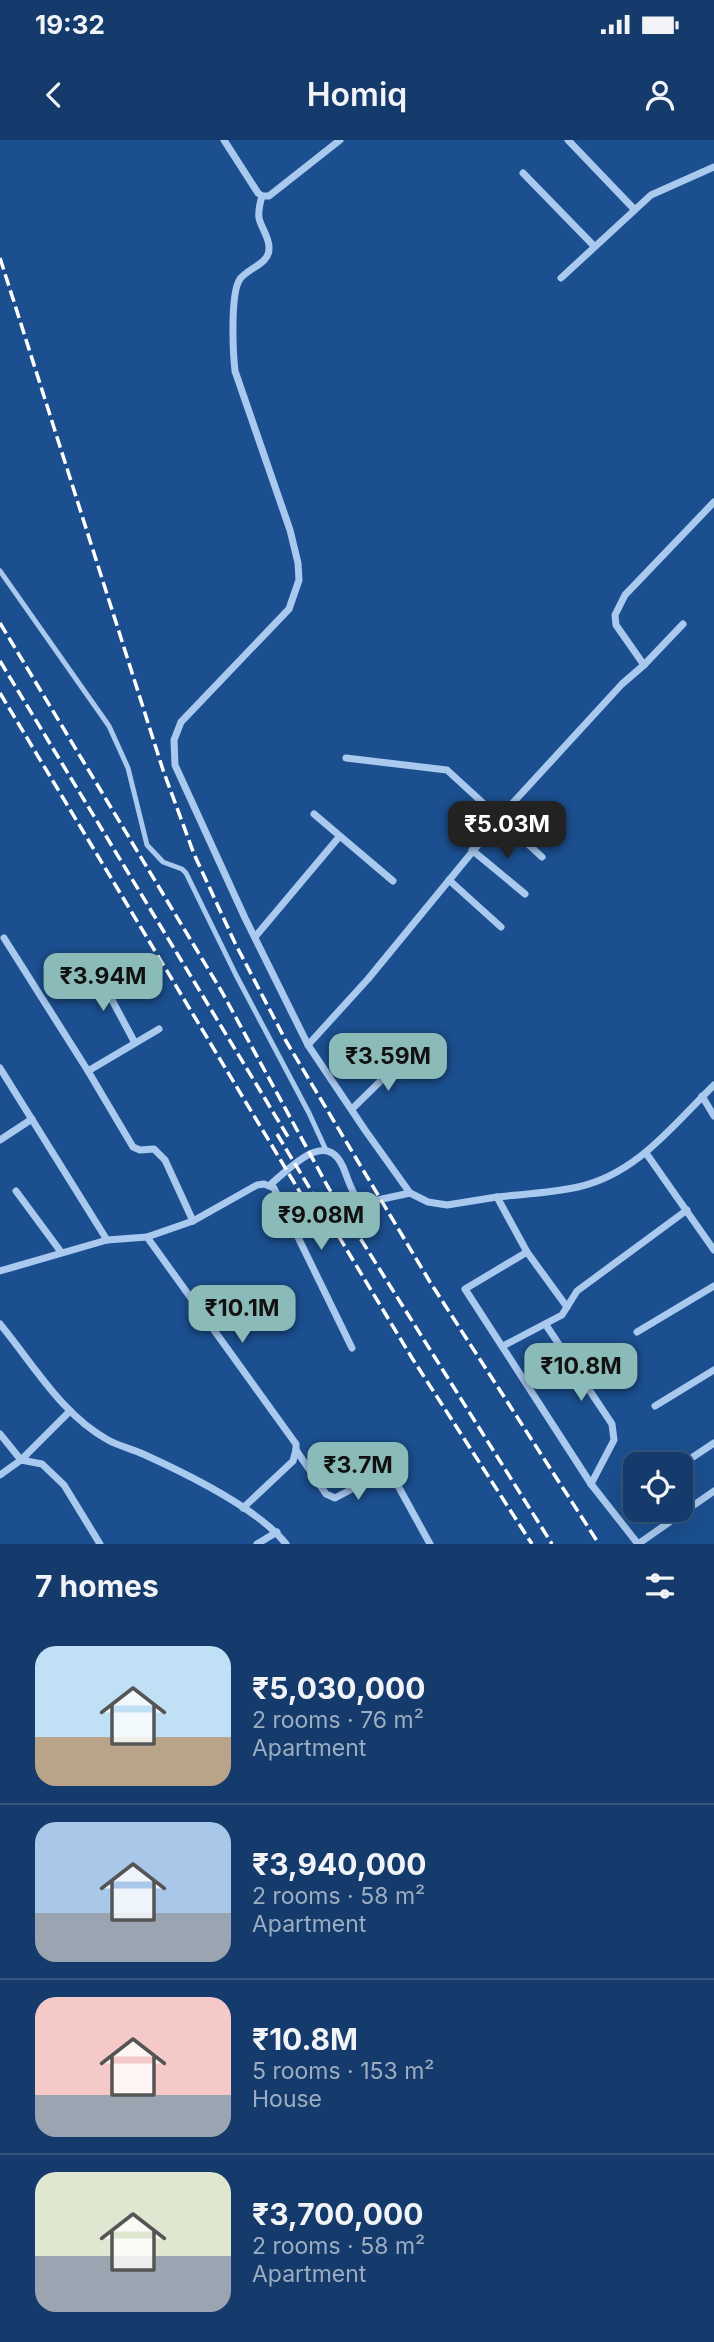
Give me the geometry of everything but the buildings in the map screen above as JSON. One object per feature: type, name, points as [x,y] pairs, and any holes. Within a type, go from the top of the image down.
[{"type":"street","points":[[223,140],[262,196],[259,215],[269,241],[269,252],[242,276],[236,289],[233,354],[235,371],[290,530],[299,580],[289,609],[181,722],[174,740],[173,754],[175,765],[308,1045],[410,1193],[428,1202],[447,1205],[577,1187],[600,1180],[626,1168],[646,1153],[714,1084]]},
{"type":"street","points":[[262,196],[269,196],[340,140]]},
{"type":"street","points":[[568,140],[634,209]]},
{"type":"street","points":[[561,278],[657,190],[714,167]]},
{"type":"street","points":[[523,173],[594,246]]},
{"type":"street","points":[[644,665],[616,625],[618,607],[625,595],[714,502]]},
{"type":"street","points":[[308,1045],[368,979],[472,850],[622,684],[683,624]]},
{"type":"street","points":[[345,758],[447,770],[542,857]]},
{"type":"street","points":[[314,814],[393,881]]},
{"type":"street","points":[[255,937],[339,837]]},
{"type":"street","points":[[472,850],[525,894]]},
{"type":"street","points":[[449,880],[501,927]]},
{"type":"street","points":[[4,938],[133,1147],[140,1150],[155,1149],[165,1160],[193,1221]]},
{"type":"street","points":[[96,970],[135,1043]]},
{"type":"street","points":[[88,1071],[159,1029]]},
{"type":"street","points":[[352,1109],[404,1058]]},
{"type":"street","points":[[0,1068],[107,1240]]},
{"type":"street","points":[[702,1096],[714,1116]]},
{"type":"street","points":[[0,1140],[32,1119]]},
{"type":"street","points":[[0,1271],[107,1240],[147,1237],[193,1221],[257,1185],[270,1185],[317,1150],[326,1150],[338,1157],[360,1202],[410,1193]]},
{"type":"street","points":[[646,1153],[714,1250]]},
{"type":"street","points":[[270,1185],[274,1188],[352,1348]]},
{"type":"street","points":[[16,1191],[61,1252]]},
{"type":"street","points":[[497,1197],[527,1252],[567,1307]]},
{"type":"street","points":[[503,1346],[562,1315],[577,1291],[687,1210]]},
{"type":"street","points":[[147,1237],[296,1444],[293,1461],[243,1508]]},
{"type":"street","points":[[527,1252],[465,1289],[591,1484],[638,1544],[714,1492]]},
{"type":"street","points":[[637,1332],[714,1286]]},
{"type":"street","points":[[0,1324],[70,1411],[109,1441],[190,1476],[243,1508],[277,1532],[286,1544]]},
{"type":"street","points":[[546,1325],[615,1432],[614,1440],[591,1484]]},
{"type":"street","points":[[655,1406],[714,1370]]},
{"type":"street","points":[[0,1475],[21,1460],[70,1411]]},
{"type":"street","points":[[0,1434],[21,1460],[42,1464],[64,1485],[96,1543]]},
{"type":"street","points":[[693,1457],[714,1443]]},
{"type":"street","points":[[296,1450],[326,1493],[335,1498],[384,1472],[391,1473],[430,1544]]},
{"type":"street","points":[[257,1544],[277,1532]]},
{"type":"lane","points":[[0,571],[110,726],[128,768],[148,845],[163,862],[186,873],[236,975],[310,1113],[326,1150]]},
{"type":"railway","points":[[0,258],[163,770],[194,854],[235,943],[286,1041],[430,1282],[599,1544]]},
{"type":"railway","points":[[0,623],[222,992],[328,1187],[552,1544]]},
{"type":"railway","points":[[0,661],[290,1140]]},
{"type":"railway","points":[[0,693],[319,1224]]},
{"type":"railway","points":[[277,1134],[412,1358],[532,1544]]}]
